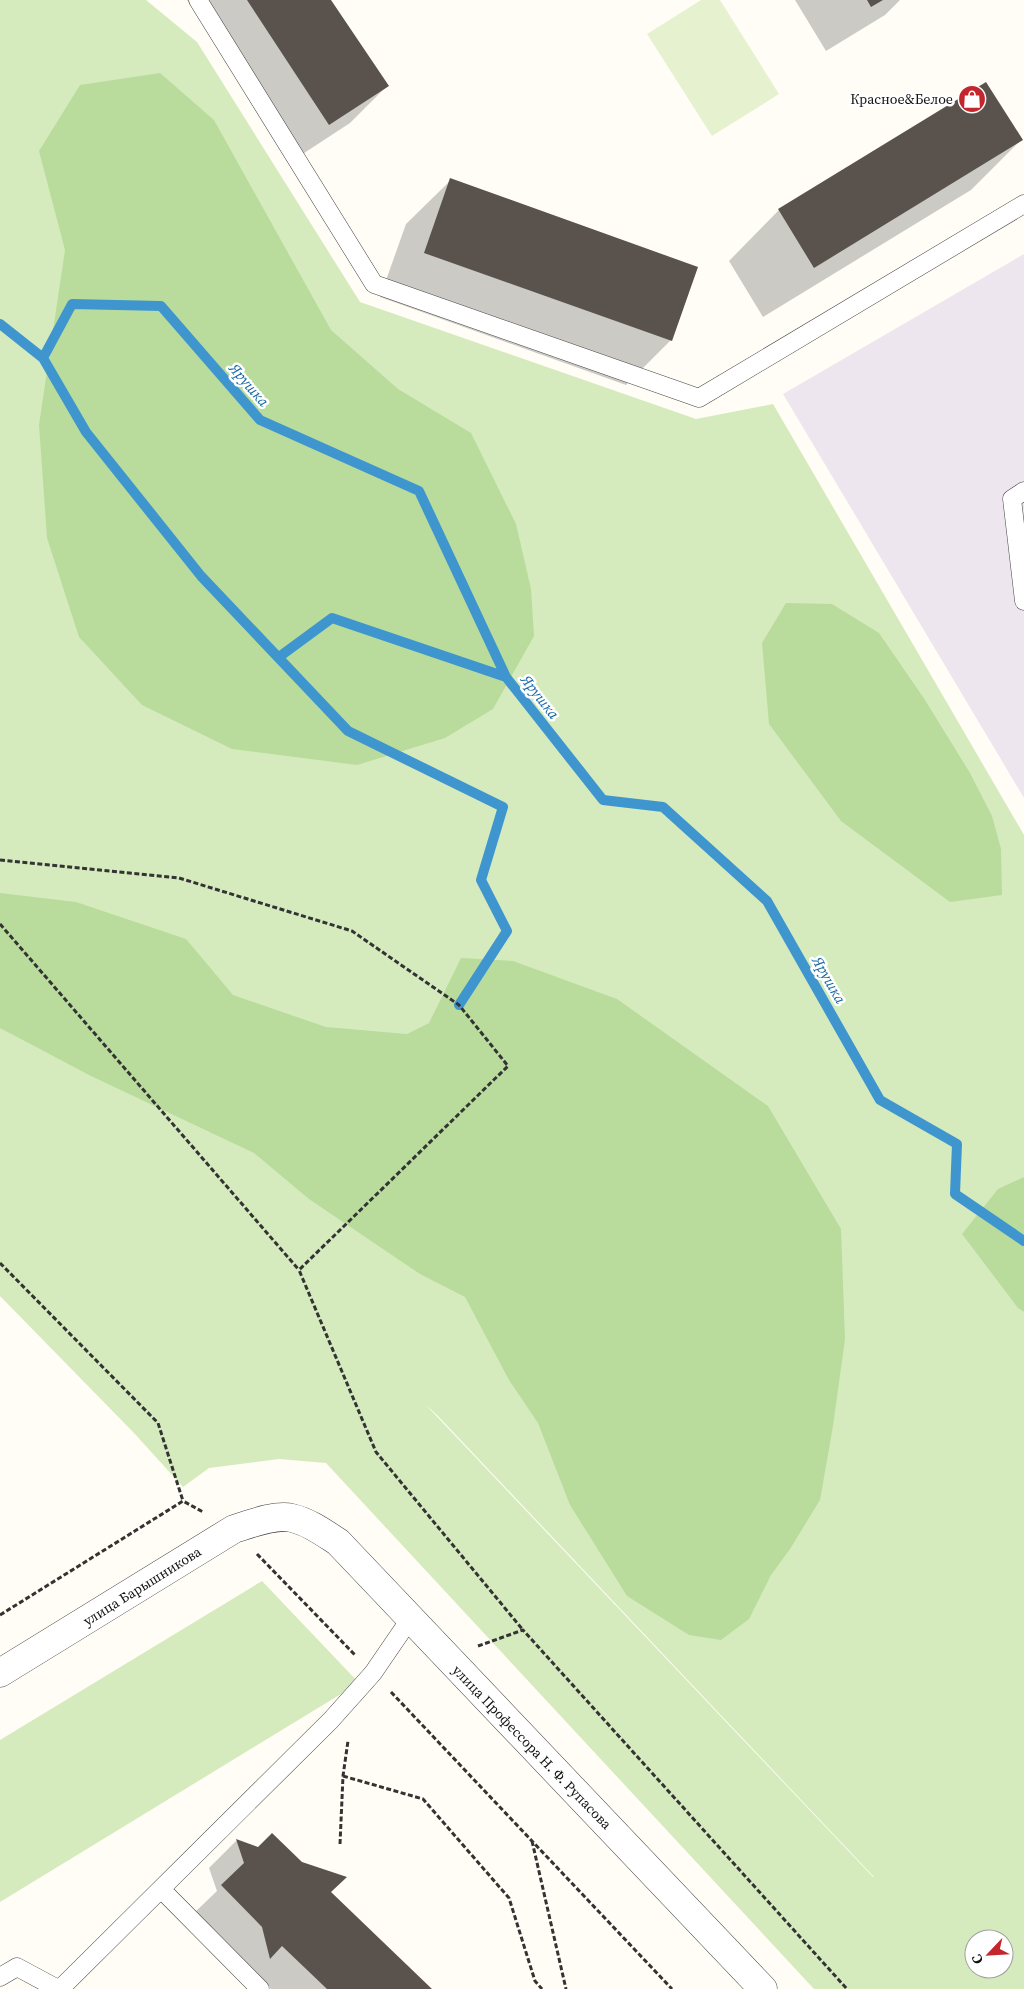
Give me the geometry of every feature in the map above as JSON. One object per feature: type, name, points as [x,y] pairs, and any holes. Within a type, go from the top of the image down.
[{"type":"street","name":"улица Барышникова","points":[[0,1673],[234,1530],[262,1520],[291,1518]]},
{"type":"street","name":"улица Профессора Н. Ф. Рупасова","points":[[291,1518],[318,1529],[338,1542],[763,1989]]},
{"type":"lane","points":[[198,0],[374,284],[699,398],[1024,204]]},
{"type":"lane","points":[[1024,491],[1012,499],[1024,601]]},
{"type":"lane","points":[[0,1977],[17,1967],[59,1989],[331,1720],[373,1673],[410,1619]]},
{"type":"lane","points":[[161,1889],[260,1989]]},
{"type":"path","points":[[0,860],[179,878],[352,931],[458,1005],[508,1066],[299,1270]]},
{"type":"path","points":[[0,924],[299,1270],[376,1452],[523,1630],[847,1989]]},
{"type":"path","points":[[0,1263],[158,1423],[183,1501],[234,1530],[373,1673],[672,1989]]},
{"type":"path","points":[[0,1615],[183,1501]]},
{"type":"path","points":[[446,1657],[523,1630]]},
{"type":"path","points":[[340,1844],[343,1776],[348,1740]]},
{"type":"path","points":[[343,1776],[423,1799],[509,1898],[534,1981],[542,1989]]},
{"type":"path","points":[[532,1840],[566,1989]]},
{"type":"shaded area","points":[[1024,254],[1024,798],[783,394]]},
{"type":"green space","points":[[0,0],[146,0],[197,42],[360,302],[696,419],[773,404],[1024,835],[1024,1989],[814,1989],[326,1463],[279,1459],[209,1468],[183,1487],[134,1433],[0,1296]],"holes":[[[425,1404],[437,1415],[874,1877]]]},
{"type":"green space","points":[[701,0],[720,0],[779,94],[712,136],[647,34]]},
{"type":"green space","points":[[160,73],[214,120],[331,330],[398,389],[471,433],[516,524],[531,589],[534,636],[493,709],[445,738],[357,765],[232,749],[142,705],[79,637],[47,538],[39,425],[65,250],[39,151],[80,85]]},
{"type":"green space","points":[[786,603],[832,604],[879,633],[925,700],[970,773],[992,816],[1001,849],[1002,895],[950,902],[841,821],[769,724],[762,643]]},
{"type":"green space","points":[[0,893],[76,902],[186,939],[233,995],[326,1027],[407,1034],[429,1023],[461,958],[513,961],[617,999],[768,1106],[841,1229],[845,1339],[820,1500],[790,1549],[771,1575],[749,1619],[721,1640],[689,1635],[627,1596],[570,1505],[538,1423],[509,1380],[465,1297],[420,1274],[309,1199],[254,1153],[91,1076],[0,1028]]},
{"type":"green space","points":[[1024,1177],[1024,1312],[1018,1308],[962,1234],[998,1189]]},
{"type":"green space","points":[[262,1581],[359,1683],[0,1902],[0,1740]]},
{"type":"building","points":[[247,0],[331,0],[389,86],[329,125]]},
{"type":"building","points":[[867,0],[883,0],[871,7]]},
{"type":"building","points":[[986,82],[1023,140],[814,268],[778,209]]},
{"type":"building","points":[[450,178],[698,267],[672,341],[424,253]]},
{"type":"building","points":[[272,1833],[302,1862],[347,1877],[331,1892],[432,1989],[327,1989],[282,1946],[270,1959],[262,1927],[221,1885],[244,1863],[236,1839],[258,1847]]},
{"type":"waterway","name":"Ярушка","points":[[0,324],[43,358],[72,304],[161,306],[260,420],[419,491],[506,677],[603,800],[663,807],[767,901],[880,1100],[957,1144],[955,1194],[1024,1241]]},
{"type":"waterway","points":[[43,358],[86,432],[201,576],[348,731],[503,807],[481,880],[507,931],[459,1005]]},
{"type":"waterway","points":[[279,657],[332,618],[506,677]]},
{"type":"place","name":"Красное&Белое","points":[[972,99]]}]
